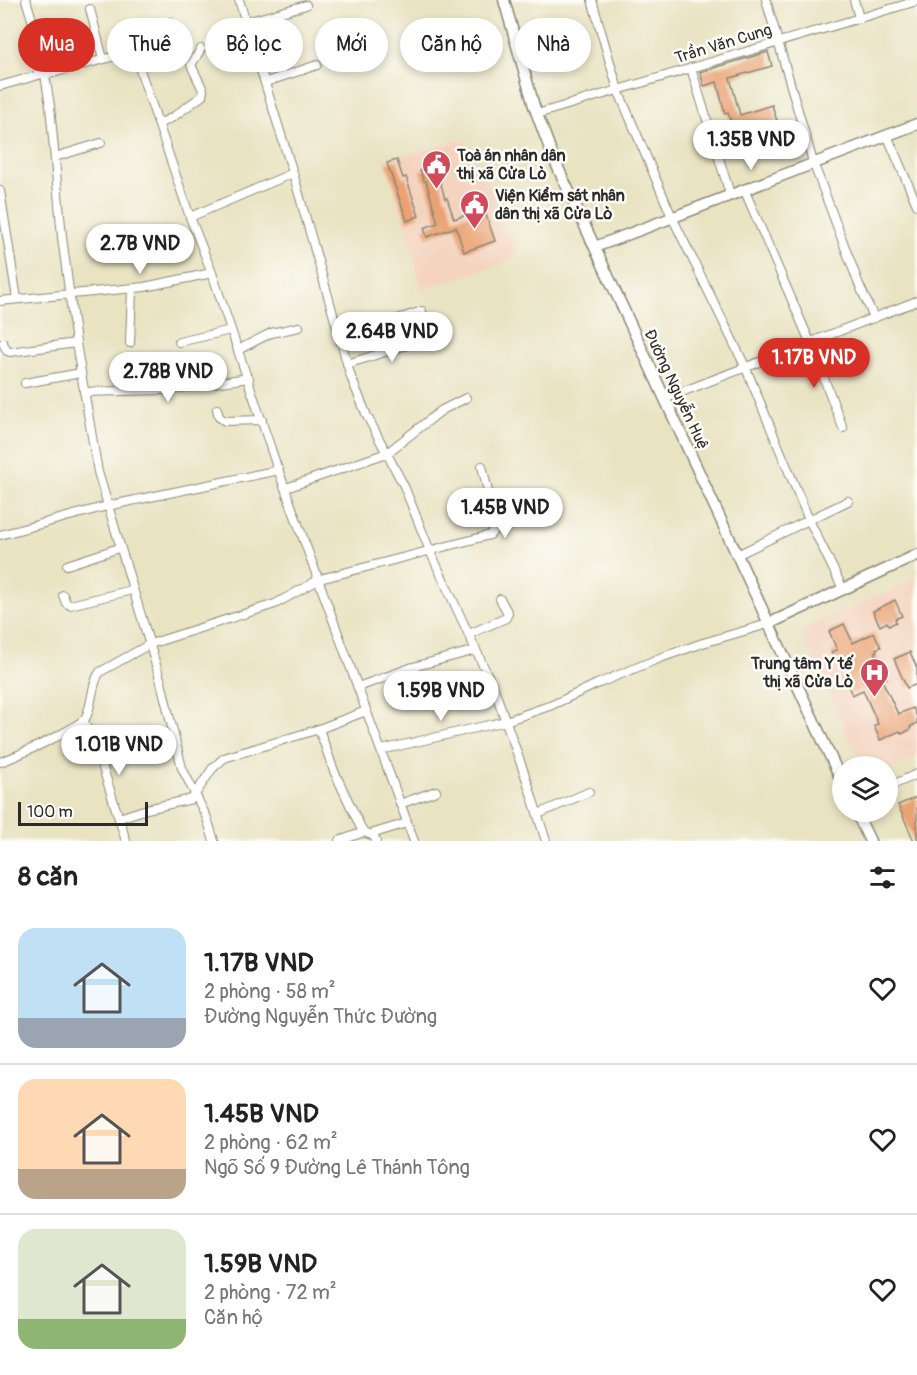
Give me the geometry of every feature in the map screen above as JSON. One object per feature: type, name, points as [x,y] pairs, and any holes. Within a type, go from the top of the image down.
[{"type":"street","points":[[26,0],[44,58],[62,237],[76,343],[98,472],[119,548],[150,644],[182,768],[207,818],[214,841]]},
{"type":"street","points":[[239,0],[246,18]]},
{"type":"street","name":"Đường Nguyễn Huệ","points":[[504,0],[537,114],[553,157],[832,761]]},
{"type":"street","points":[[592,0],[618,90],[672,217],[745,366],[809,519],[843,589]]},
{"type":"street","points":[[766,0],[813,162],[874,318]]},
{"type":"street","points":[[854,0],[859,18]]},
{"type":"street","name":"Trần Văn Cung","points":[[537,114],[917,1]]},
{"type":"street","points":[[262,18],[306,6]]},
{"type":"street","points":[[90,9],[103,59]]},
{"type":"street","points":[[159,124],[202,96],[203,90],[191,65],[201,49]]},
{"type":"street","points":[[0,86],[107,58]]},
{"type":"street","points":[[266,82],[315,66]]},
{"type":"street","points":[[691,68],[730,195]]},
{"type":"street","points":[[141,72],[279,470],[414,841]]},
{"type":"street","points":[[263,72],[347,364],[367,416],[404,486],[430,551],[492,684],[546,841]]},
{"type":"street","points":[[595,248],[813,162],[917,124]]},
{"type":"street","points":[[888,135],[917,205]]},
{"type":"street","points":[[55,157],[101,143]]},
{"type":"street","points":[[190,217],[293,173]]},
{"type":"street","points":[[744,189],[810,342],[843,428]]},
{"type":"street","points":[[0,191],[17,299]]},
{"type":"street","points":[[0,301],[132,289],[212,273]]},
{"type":"street","points":[[130,343],[132,289]]},
{"type":"street","points":[[666,398],[917,301]]},
{"type":"street","points":[[340,338],[422,311]]},
{"type":"street","points":[[238,350],[270,333],[299,327]]},
{"type":"street","points":[[179,342],[231,330]]},
{"type":"street","points":[[347,364],[429,338]]},
{"type":"street","points":[[3,343],[10,352],[76,343]]},
{"type":"street","points":[[25,382],[81,373]]},
{"type":"street","points":[[84,392],[163,390],[249,378]]},
{"type":"street","points":[[286,488],[387,453],[442,410],[466,398]]},
{"type":"street","points":[[217,409],[219,417],[225,421],[262,420]]},
{"type":"street","points":[[0,762],[64,733],[84,721],[92,702],[96,677],[100,672],[150,644],[275,604],[320,579],[484,538],[494,532],[495,522],[482,466]]},
{"type":"street","points":[[0,535],[107,506],[279,470]]},
{"type":"street","points":[[736,555],[848,501]]},
{"type":"street","points":[[67,565],[119,548]]},
{"type":"street","points":[[381,750],[506,721],[552,705],[660,658],[768,624],[917,555]]},
{"type":"street","points":[[63,595],[66,603],[70,604],[132,590]]},
{"type":"street","points":[[469,634],[506,618],[508,613],[500,600]]},
{"type":"street","points":[[358,687],[413,667],[476,650]]},
{"type":"street","points":[[120,818],[147,809],[189,801],[195,797],[212,769],[224,758],[319,729],[366,711]]},
{"type":"street","points":[[84,721],[120,818],[126,841]]},
{"type":"street","points":[[319,729],[334,771],[370,836]]},
{"type":"street","points":[[898,783],[917,774]]},
{"type":"street","points":[[400,804],[436,791]]},
{"type":"street","points":[[538,814],[589,792]]},
{"type":"street","points":[[861,822],[870,841]]},
{"type":"street","points":[[339,841],[370,836],[407,823]]},
{"type":"shaded area","points":[[461,140],[469,143],[516,251],[512,260],[421,290],[407,228],[384,160]]},
{"type":"shaded area","name":"Trung tâm Y tế thị xã Cửa Lò","points":[[915,579],[917,583],[917,758],[898,767],[898,756],[857,756],[803,637],[804,629]]},
{"type":"building","points":[[768,52],[772,66],[730,78],[740,115],[772,105],[777,121],[735,134],[728,113],[725,114],[717,82],[704,86],[700,72]]},
{"type":"building","points":[[397,160],[403,178],[406,177],[419,216],[407,221],[387,163]]},
{"type":"building","points":[[436,166],[445,199],[447,198],[454,219],[484,209],[495,241],[464,252],[456,227],[427,237],[424,228],[438,223],[426,181],[420,171]]},
{"type":"building","points":[[895,600],[902,616],[895,619],[896,622],[889,626],[887,622],[880,626],[873,611]]},
{"type":"building","points":[[844,624],[853,643],[874,633],[881,647],[875,652],[887,678],[882,680],[898,714],[913,708],[917,717],[917,723],[910,727],[911,729],[880,740],[874,726],[878,724],[863,690],[852,695],[844,677],[848,675],[840,658],[835,660],[831,652],[837,650],[829,631]]},
{"type":"building","points":[[910,652],[917,668],[917,684],[907,688],[894,659]]},
{"type":"building","points":[[917,797],[917,841],[914,841],[898,805]]},
{"type":"place","name":"Toà án nhân dân thị xã Cửa Lò","points":[[436,190]]},
{"type":"place","name":"Viện Kiểm sát nhân dân thị xã Cửa Lò","points":[[474,230]]},
{"type":"place","name":"Trung tâm Y tế thị xã Cửa Lò","points":[[874,698]]}]
